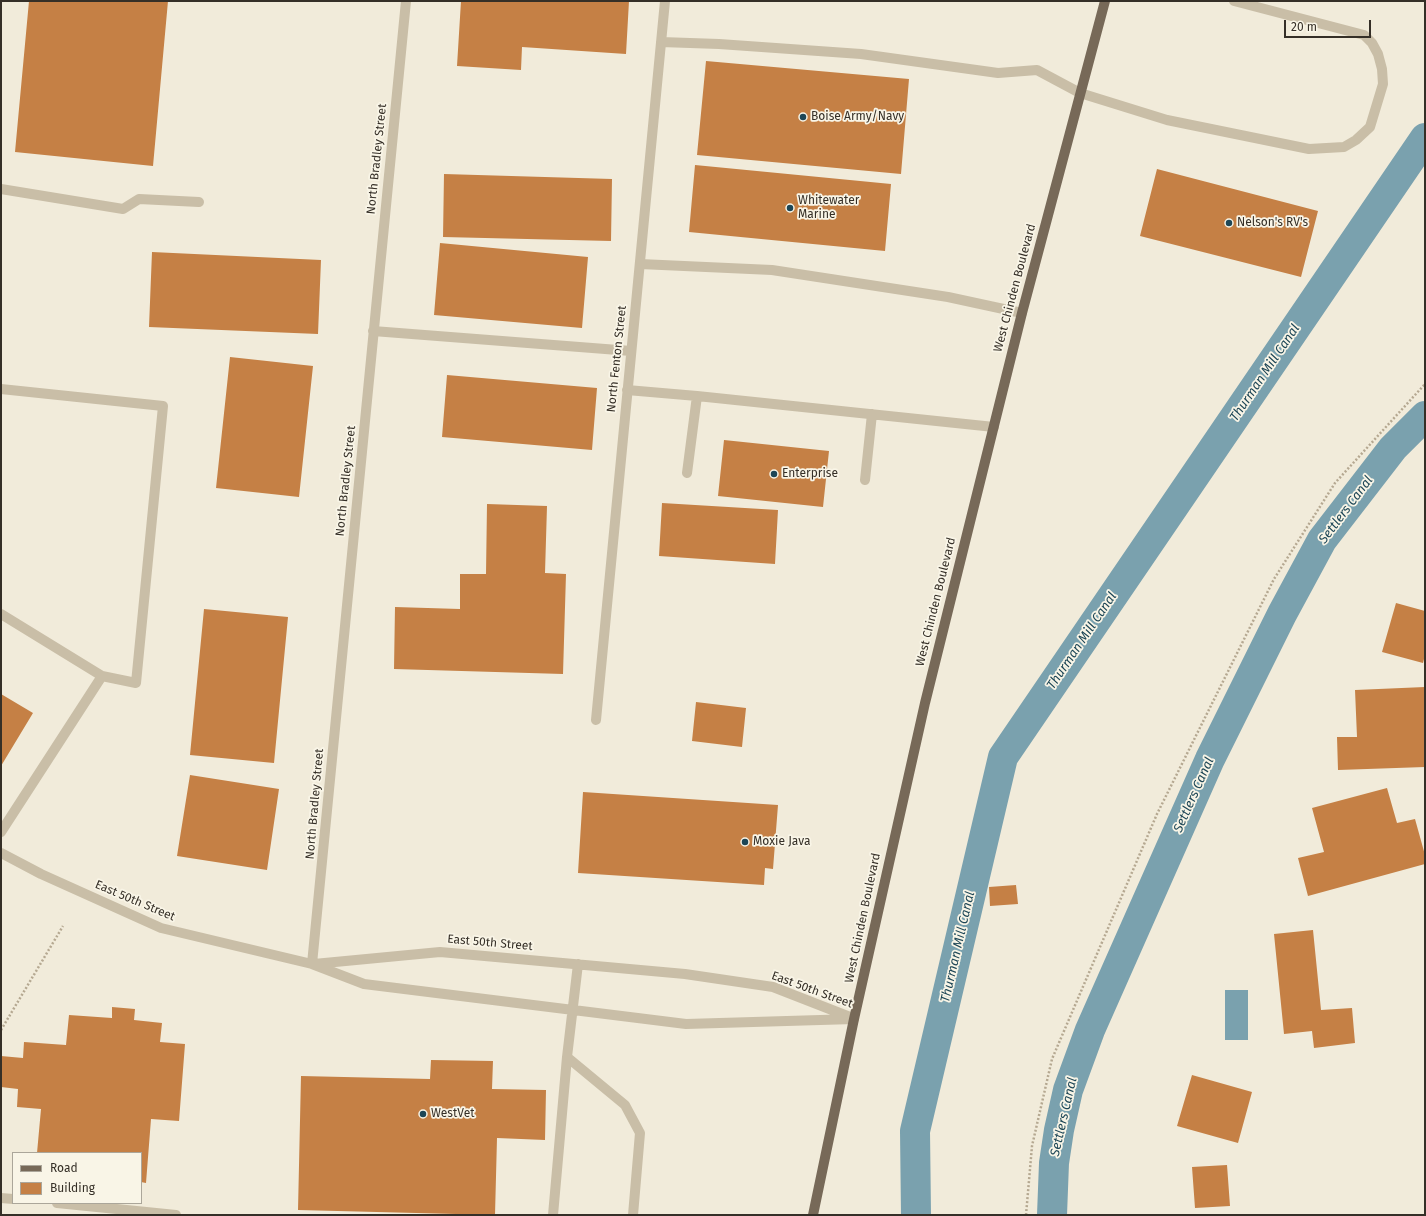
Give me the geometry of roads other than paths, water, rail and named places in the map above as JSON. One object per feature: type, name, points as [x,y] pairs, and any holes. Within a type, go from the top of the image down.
[{"type":"main road","name":"West Chinden Boulevard","points":[[813,1215],[854,1019],[918,732],[1022,313],[1105,1]]},
{"type":"street","name":"North Bradley Street","points":[[312,964],[406,1]]},
{"type":"street","name":"North Fenton Street","points":[[596,720],[665,1]]},
{"type":"street","points":[[661,42],[719,44],[861,54],[998,73],[1037,70],[1080,93],[1167,120],[1309,149],[1344,147],[1356,140],[1370,128],[1383,84],[1382,69],[1378,54],[1372,43],[1364,35],[1234,1]]},
{"type":"street","points":[[1,189],[123,209],[139,199],[199,202]]},
{"type":"street","points":[[640,264],[772,270],[948,297],[1022,313]]},
{"type":"street","points":[[374,331],[631,351]]},
{"type":"street","points":[[1,389],[163,406],[136,683],[102,676],[1,614]]},
{"type":"street","points":[[627,390],[994,427]]},
{"type":"street","points":[[687,473],[697,396]]},
{"type":"street","points":[[865,480],[872,414]]},
{"type":"street","points":[[1,832],[102,676]]},
{"type":"street","name":"East 50th Street","points":[[1,853],[41,874],[160,928],[312,964],[364,984],[686,1024],[854,1019]]},
{"type":"street","name":"East 50th Street","points":[[312,964],[440,952],[685,974],[773,987],[854,1019]]},
{"type":"street","points":[[553,1215],[567,1057],[578,964]]},
{"type":"street","points":[[567,1057],[625,1105],[640,1133],[633,1215]]},
{"type":"street","points":[[1,1198],[12,1199]]},
{"type":"street","points":[[67,1204],[176,1215]]},
{"type":"water","points":[[1225,990],[1248,990],[1248,1040],[1225,1040]]},
{"type":"waterway","name":"Thurman Mill Canal","points":[[916,1215],[915,1131],[1003,757],[1425,138]]},
{"type":"waterway","name":"Settlers Canal","points":[[1052,1215],[1054,1163],[1059,1130],[1068,1090],[1090,1030],[1210,759],[1282,614],[1322,540],[1393,448],[1425,416]]},
{"type":"place","name":"Boise Army/Navy","points":[[803,117]]},
{"type":"place","name":"Whitewater Marine","points":[[790,208]]},
{"type":"place","name":"Nelson's RV's","points":[[1229,223]]},
{"type":"place","name":"Enterprise","points":[[774,474]]},
{"type":"place","name":"Moxie Java","points":[[745,842]]},
{"type":"place","name":"WestVet","points":[[423,1114]]}]
